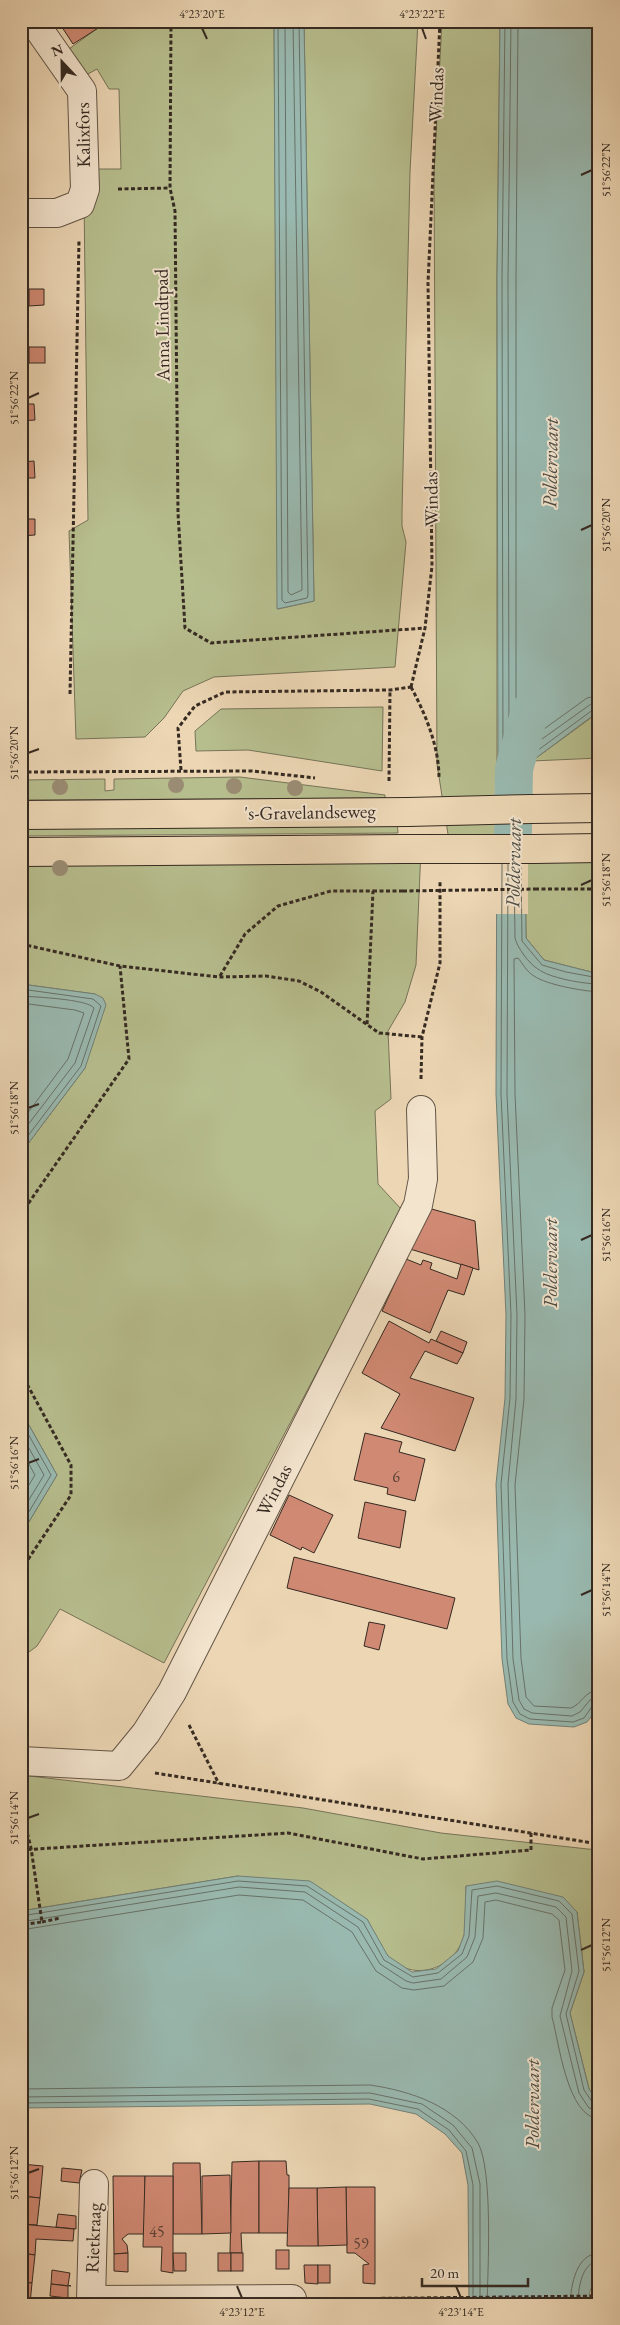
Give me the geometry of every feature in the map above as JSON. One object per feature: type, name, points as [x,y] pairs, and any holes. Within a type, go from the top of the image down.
[{"type":"main road","name":"'s-Gravelandseweg","points":[[21,815],[408,812],[599,808]]},
{"type":"main road","name":"'s-Gravelandseweg","points":[[21,852],[599,848]]},
{"type":"street","name":"Kalixfors","points":[[33,21],[82,91],[82,197]]},
{"type":"street","points":[[21,213],[57,213],[82,197]]},
{"type":"street","name":"Windas","points":[[119,1766],[146,1734],[172,1692],[418,1205],[423,1179],[421,1110]]},
{"type":"street","points":[[21,1761],[119,1766]]},
{"type":"street","name":"Rietkraag","points":[[94,2184],[91,2300],[142,2302],[292,2299]]},
{"type":"path","name":"Anna Lindtpad","points":[[171,21],[170,188],[175,211],[178,513],[185,628],[211,643],[425,628]]},
{"type":"path","name":"Windas","points":[[411,687],[425,628],[432,566],[428,283],[440,21]]},
{"type":"path","points":[[70,694],[82,197],[170,188]]},
{"type":"path","points":[[181,770],[178,728],[195,706],[225,692],[390,690],[411,687],[423,709],[431,735],[439,762],[439,781]]},
{"type":"path","points":[[389,787],[390,690]]},
{"type":"path","name":"'s-Gravelandseweg","points":[[21,772],[252,771],[321,779]]},
{"type":"path","points":[[421,1110],[422,1037],[440,963],[440,877]]},
{"type":"path","points":[[219,977],[245,934],[278,906],[331,891],[598,890]]},
{"type":"path","points":[[367,1025],[373,891]]},
{"type":"path","points":[[21,944],[120,966],[219,977],[266,976],[299,981],[321,992],[379,1033],[422,1037]]},
{"type":"path","points":[[21,1214],[129,1059],[120,966]]},
{"type":"path","points":[[21,1373],[71,1465],[71,1495],[21,1570]]},
{"type":"path","points":[[172,1692],[219,1784]]},
{"type":"path","points":[[119,1766],[219,1784],[599,1844]]},
{"type":"path","points":[[21,1808],[31,1848],[42,1922]]},
{"type":"path","points":[[21,1850],[288,1832],[423,1859],[531,1850],[531,1834]]},
{"type":"path","points":[[26,1924],[60,1918]]},
{"type":"path","points":[[292,2299],[599,2296]]},
{"type":"path","points":[[424,2299],[424,2304]]},
{"type":"green space","points":[[100,21],[274,21],[278,609],[314,601],[304,21],[418,21],[410,172],[402,512],[402,526],[406,542],[395,667],[214,677],[183,691],[164,718],[145,737],[76,739],[69,531],[88,520],[84,198],[92,169],[121,169],[119,89],[109,89],[97,69],[86,75],[69,49],[102,25]]},
{"type":"green space","points":[[442,21],[500,21],[497,279],[497,845],[450,847],[437,764],[434,173]]},
{"type":"green space","points":[[383,707],[382,771],[248,750],[196,751],[195,731],[221,709]]},
{"type":"green space","points":[[599,712],[599,758],[532,761]]},
{"type":"green space","points":[[240,777],[385,795],[385,798],[21,800],[21,780],[105,779],[105,791],[114,790],[114,779]]},
{"type":"green space","points":[[397,821],[398,833],[21,836],[21,826]]},
{"type":"green space","points":[[599,842],[599,974],[544,960],[526,938],[525,844]]},
{"type":"green space","points":[[421,848],[416,965],[405,1002],[388,1031],[391,1099],[375,1111],[378,1184],[402,1210],[164,1663],[60,1609],[37,1646],[21,1658],[21,1535],[57,1475],[21,1411],[21,1153],[85,1068],[95,994],[21,984],[21,857]]},
{"type":"green space","points":[[21,1775],[303,1808],[441,1833],[597,1850],[599,1845],[599,2103],[589,2089],[570,2013],[584,1972],[577,1912],[466,1886],[465,1930],[459,1948],[442,1964],[420,1971],[398,1964],[388,1956],[367,1919],[238,1876],[21,1911]]},
{"type":"water","points":[[274,21],[304,21],[314,601],[277,609]]},
{"type":"water","points":[[500,21],[599,21],[599,711],[532,761],[498,762],[497,279]]},
{"type":"water","points":[[497,781],[525,844],[526,938],[544,960],[599,974],[599,1688],[598,1708],[587,1722],[574,1727],[529,1724],[516,1718],[508,1704],[502,1659],[496,1484],[505,1398],[506,1315],[496,1094]]},
{"type":"water","points":[[21,984],[95,994],[103,998],[106,1005],[85,1068],[21,1153]]},
{"type":"water","points":[[21,1411],[57,1475],[21,1535]]},
{"type":"water","points":[[238,1876],[310,1881],[367,1919],[388,1956],[412,1972],[436,1969],[458,1951],[464,1935],[466,1886],[497,1881],[563,1897],[577,1912],[584,1972],[570,2013],[589,2089],[599,2103],[599,2269],[590,2291],[589,2304],[469,2304],[468,2185],[462,2153],[445,2134],[416,2114],[370,2104],[21,2108],[21,1911]]},
{"type":"pier","points":[[531,777],[533,779],[528,844],[528,914],[493,914],[495,780],[497,778]]},
{"type":"building","points":[[58,21],[100,21],[103,25],[73,44]]},
{"type":"building","points":[[21,94],[28,104],[28,139],[21,139]]},
{"type":"building","points":[[21,139],[28,139],[28,164],[21,164]]},
{"type":"building","points":[[21,164],[28,164],[28,190],[21,191]]},
{"type":"building","points":[[22,239],[23,269],[21,269]]},
{"type":"building","points":[[21,269],[23,269],[21,289]]},
{"type":"building","points":[[21,289],[29,289],[29,306],[23,306],[23,326],[21,326]]},
{"type":"building","points":[[29,289],[44,289],[44,305],[29,306]]},
{"type":"building","points":[[21,326],[23,326],[23,347],[21,347]]},
{"type":"building","points":[[21,347],[29,347],[29,363],[21,363]]},
{"type":"building","points":[[29,347],[45,347],[45,363],[29,363]]},
{"type":"building","points":[[21,404],[34,404],[35,420],[21,421]]},
{"type":"building","points":[[34,461],[35,478],[21,478],[21,462]]},
{"type":"building","points":[[21,519],[35,519],[35,535],[21,536]]},
{"type":"building","points":[[21,577],[25,577],[25,593],[21,593]]},
{"type":"building","points":[[21,634],[25,634],[26,650],[21,650]]},
{"type":"building","points":[[428,1208],[475,1221],[479,1270],[410,1249]]},
{"type":"building","points":[[406,1259],[421,1265],[423,1260],[432,1263],[430,1269],[457,1279],[461,1264],[473,1268],[464,1295],[448,1290],[430,1333],[382,1311]]},
{"type":"building","points":[[389,1321],[429,1343],[431,1339],[463,1353],[457,1364],[425,1351],[410,1378],[474,1398],[455,1451],[381,1428],[400,1394],[362,1373]]},
{"type":"building","points":[[441,1331],[467,1342],[463,1353],[436,1341]]},
{"type":"building","points":[[365,1433],[402,1442],[399,1452],[425,1459],[415,1501],[387,1494],[388,1488],[354,1480]]},
{"type":"building","points":[[289,1495],[333,1515],[314,1553],[302,1547],[301,1550],[270,1535]]},
{"type":"building","points":[[365,1502],[406,1511],[400,1548],[358,1538]]},
{"type":"building","points":[[294,1557],[455,1598],[447,1629],[287,1588]]},
{"type":"building","points":[[369,1622],[385,1625],[379,1650],[364,1646]]},
{"type":"building","points":[[259,2161],[259,2233],[241,2233],[242,2253],[230,2253],[232,2162]]},
{"type":"building","points":[[259,2161],[286,2161],[287,2175],[289,2175],[289,2233],[259,2233]]},
{"type":"building","points":[[173,2163],[200,2163],[202,2234],[173,2234]]},
{"type":"building","points":[[21,2164],[43,2166],[40,2198],[21,2196]]},
{"type":"building","points":[[62,2168],[82,2170],[79,2183],[61,2181]]},
{"type":"building","points":[[230,2175],[231,2233],[202,2234],[202,2176]]},
{"type":"building","points":[[113,2176],[145,2176],[145,2234],[128,2234],[122,2239],[127,2245],[128,2253],[114,2254]]},
{"type":"building","points":[[145,2176],[173,2176],[173,2273],[161,2271],[162,2247],[143,2247]]},
{"type":"building","points":[[346,2187],[375,2187],[375,2284],[363,2283],[363,2265],[369,2264],[355,2253],[347,2253]]},
{"type":"building","points":[[346,2187],[347,2245],[318,2246],[317,2188]]},
{"type":"building","points":[[289,2188],[317,2188],[318,2246],[287,2246]]},
{"type":"building","points":[[21,2196],[40,2198],[37,2225],[21,2224]]},
{"type":"building","points":[[58,2214],[76,2216],[76,2229],[56,2227]]},
{"type":"building","points":[[21,2224],[74,2229],[73,2241],[36,2239],[35,2255],[21,2253]]},
{"type":"building","points":[[276,2250],[289,2250],[289,2269],[276,2269]]},
{"type":"building","points":[[21,2253],[35,2255],[32,2283],[21,2282]]},
{"type":"building","points":[[128,2253],[128,2272],[114,2271],[114,2254]]},
{"type":"building","points":[[173,2253],[186,2253],[186,2271],[174,2271]]},
{"type":"building","points":[[218,2253],[231,2253],[231,2271],[218,2271]]},
{"type":"building","points":[[231,2253],[243,2253],[243,2271],[231,2271]]},
{"type":"building","points":[[304,2265],[318,2265],[318,2284],[305,2283]]},
{"type":"building","points":[[318,2265],[330,2265],[330,2283],[318,2283]]},
{"type":"building","points":[[52,2270],[70,2273],[68,2285],[71,2286],[51,2284]]},
{"type":"building","points":[[21,2282],[32,2283],[30,2304],[21,2304]]},
{"type":"building","points":[[51,2284],[68,2286],[68,2298],[50,2296]]},
{"type":"waterway","name":"Poldervaart","points":[[513,832],[514,769],[530,711]]}]
